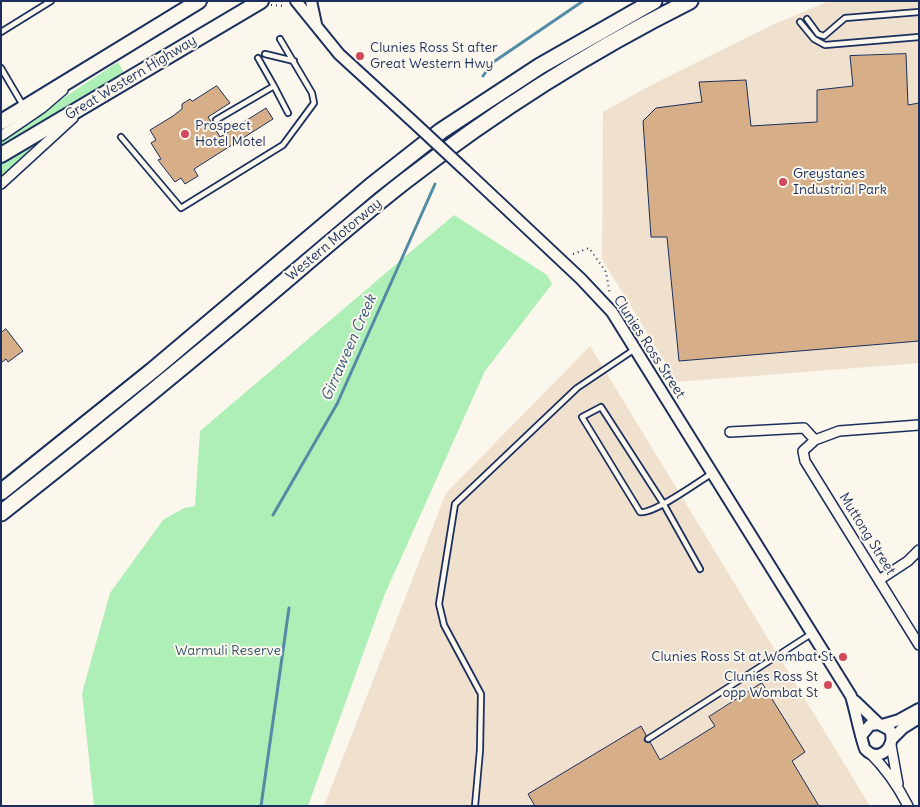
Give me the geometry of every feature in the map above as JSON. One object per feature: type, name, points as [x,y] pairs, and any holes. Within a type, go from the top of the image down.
[{"type":"highway","points":[[1,122],[199,1]]},
{"type":"highway","name":"Western Motorway","points":[[1,492],[153,370],[371,186],[441,131],[540,66],[654,1]]},
{"type":"highway","name":"Western Motorway","points":[[1,513],[157,389],[352,223],[419,170],[496,115],[574,65],[690,1]]},
{"type":"highway","name":"Great Western Highway","points":[[1,154],[266,3]]},
{"type":"street","name":"Clunies Ross Street","points":[[296,1],[339,54],[465,170],[599,297],[612,312],[851,696],[858,716],[861,736]]},
{"type":"street","points":[[311,1],[318,29]]},
{"type":"street","points":[[1,136],[42,108],[89,68]]},
{"type":"street","points":[[1,184],[90,103]]},
{"type":"street","points":[[730,432],[804,428],[815,440],[838,431],[919,425]]},
{"type":"street","name":"Muttong Street","points":[[815,440],[803,451],[805,461],[919,645]]},
{"type":"street","points":[[879,580],[908,561],[919,550]]},
{"type":"street","name":"Clunies Ross Street","points":[[851,696],[881,724]]},
{"type":"street","points":[[908,806],[900,790],[885,769],[863,746],[861,736],[870,725],[899,720],[919,709]]},
{"type":"street","points":[[870,754],[885,753],[903,728],[919,718]]},
{"type":"street","points":[[881,724],[890,730],[893,765],[900,790]]},
{"type":"lane","points":[[1,32],[51,1]]},
{"type":"lane","points":[[808,19],[818,34],[824,36],[845,18],[919,12]]},
{"type":"lane","points":[[800,22],[814,39],[825,45],[919,38]]},
{"type":"lane","points":[[121,137],[181,208],[283,144],[314,103],[312,93],[280,39]]},
{"type":"lane","points":[[265,54],[294,61]]},
{"type":"lane","points":[[258,58],[288,113]]},
{"type":"lane","points":[[1,68],[25,108]]},
{"type":"lane","points":[[216,120],[274,86]]},
{"type":"lane","points":[[476,806],[481,694],[444,625],[439,604],[455,504],[577,388],[635,348]]},
{"type":"lane","points":[[700,569],[664,503],[601,407],[582,417],[640,512],[645,513],[664,503],[713,473]]},
{"type":"lane","points":[[648,739],[812,634]]},
{"type":"path","points":[[266,3],[284,6]]},
{"type":"path","points":[[573,254],[589,248],[606,272]]},
{"type":"shaded area","name":"Greystanes Industrial Park","points":[[829,1],[919,1],[919,363],[677,382],[602,259],[603,112],[655,83],[772,25]]},
{"type":"shaded area","points":[[590,346],[870,806],[324,806],[446,493]]},
{"type":"green space","points":[[118,62],[124,73],[1,145],[1,139]]},
{"type":"green space","points":[[29,147],[29,150],[1,178],[1,162]]},
{"type":"green space","name":"Warmuli Reserve","points":[[454,215],[547,275],[552,284],[485,371],[384,596],[308,806],[94,806],[82,693],[110,593],[163,520],[184,508],[195,506],[200,431]]},
{"type":"building","name":"Greystanes Industrial Park","points":[[906,54],[908,105],[919,103],[919,341],[679,361],[667,237],[651,237],[643,121],[656,108],[702,102],[699,82],[746,80],[751,126],[817,122],[817,90],[853,86],[850,56]]},
{"type":"building","name":"Prospect Hotel Motel","points":[[217,86],[230,103],[208,117],[220,137],[266,108],[273,119],[194,169],[198,176],[185,184],[181,178],[175,182],[158,160],[161,159],[151,143],[156,140],[150,130],[182,109],[182,104],[190,99],[192,101]]},
{"type":"building","points":[[6,329],[23,351],[8,362],[6,359],[1,363],[1,333]]},
{"type":"building","points":[[762,683],[805,752],[792,761],[819,806],[535,806],[528,794],[641,726],[646,735],[644,741],[650,742],[660,760],[715,726],[709,717]]},
{"type":"waterway","name":"Girraween Creek","points":[[483,76],[492,63],[583,1]]},
{"type":"waterway","name":"Girraween Creek","points":[[273,515],[337,404],[435,184]]},
{"type":"waterway","name":"Girraween Creek","points":[[261,806],[289,608]]},
{"type":"place","name":"Clunies Ross St after Great Western Hwy","points":[[360,56]]},
{"type":"place","name":"Prospect Hotel Motel","points":[[185,134]]},
{"type":"place","name":"Greystanes Industrial Park","points":[[783,182]]},
{"type":"place","name":"Clunies Ross St at Wombat St","points":[[843,657]]},
{"type":"place","name":"Clunies Ross St opp Wombat St","points":[[828,685]]}]
